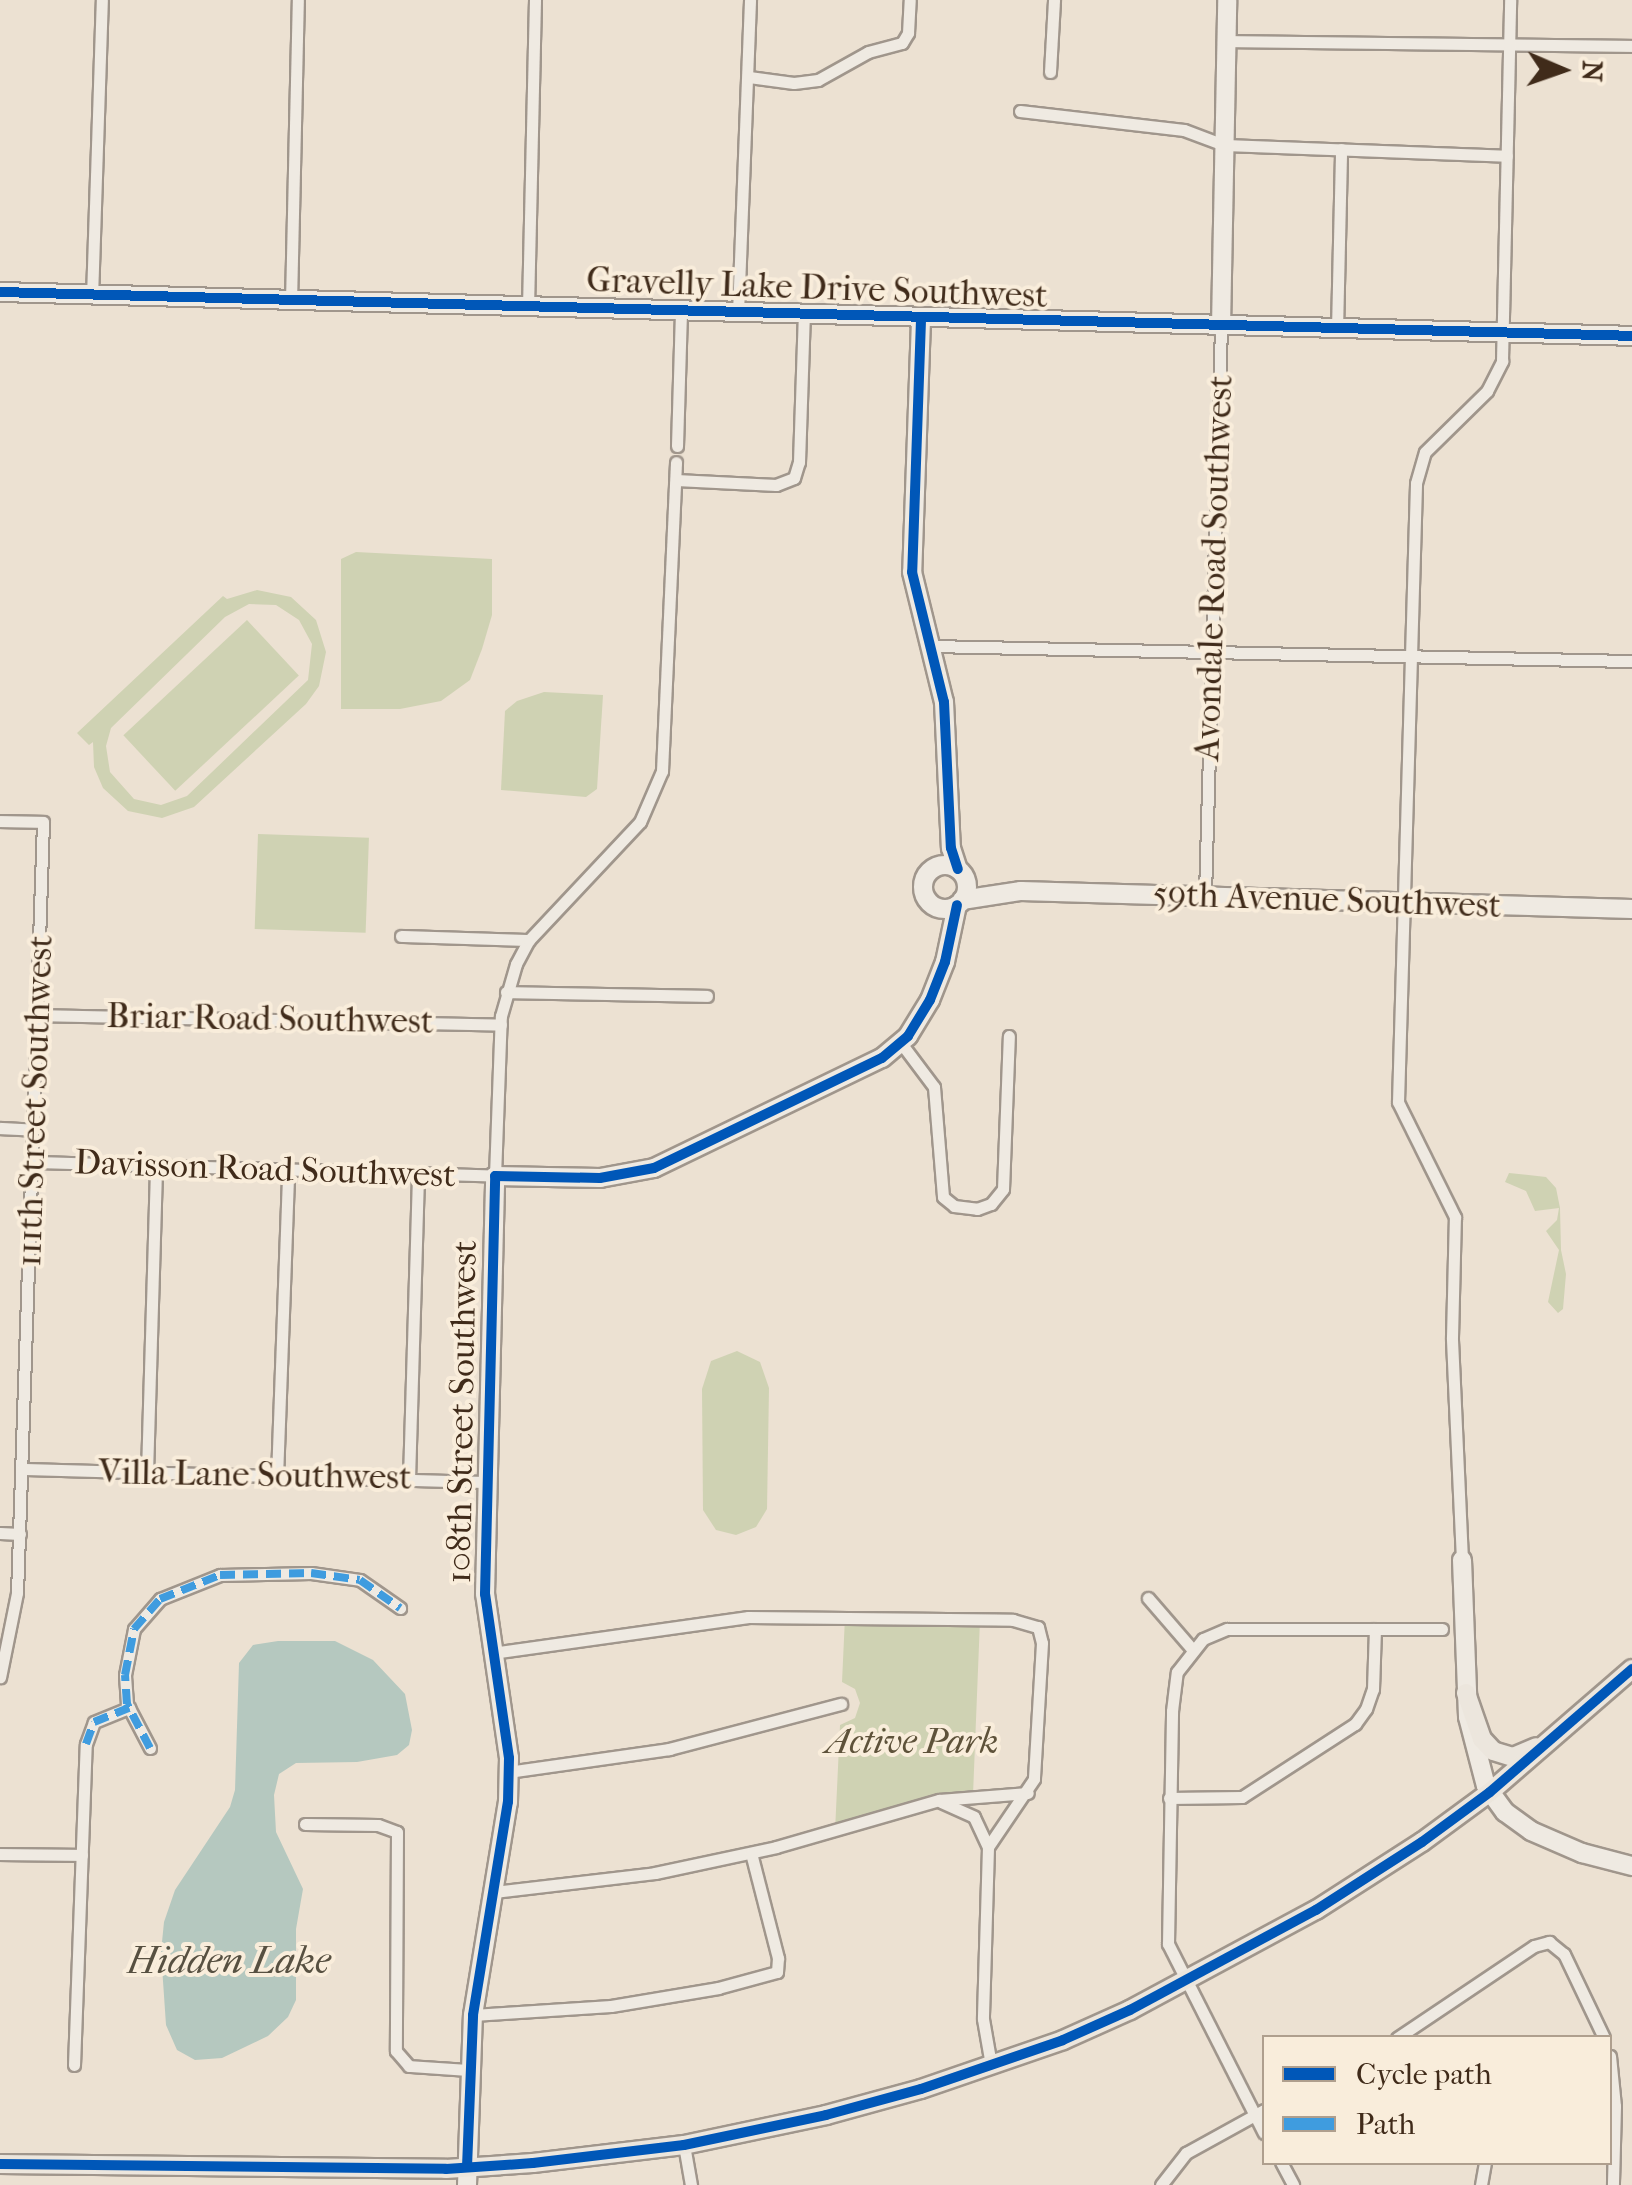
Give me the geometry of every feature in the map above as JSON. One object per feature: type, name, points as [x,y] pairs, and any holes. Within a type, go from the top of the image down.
[{"type":"main road","points":[[0,2164],[305,2176],[467,2176],[684,2145],[844,2110],[991,2066],[1094,2026],[1184,1982],[1352,1888],[1490,1792],[1632,1669]]},
{"type":"main road","points":[[1466,1693],[1482,1738],[1497,1754],[1517,1756],[1555,1739]]},
{"type":"street","points":[[92,296],[102,0]]},
{"type":"street","points":[[291,302],[298,0]]},
{"type":"street","points":[[528,308],[535,0]]},
{"type":"street","points":[[738,313],[750,0]]},
{"type":"street","points":[[749,77],[794,83],[818,80],[868,52],[902,42],[908,33],[910,0]]},
{"type":"street","points":[[1050,72],[1054,0]]},
{"type":"street","name":"Avondale Road Southwest","points":[[1205,895],[1227,0]]},
{"type":"street","points":[[1510,0],[1502,362],[1491,386],[1425,452],[1419,464],[1398,1102],[1455,1216],[1452,1337],[1466,1693],[1474,1752],[1490,1792],[1510,1816],[1542,1837],[1632,1866]]},
{"type":"street","points":[[1226,41],[1632,46]]},
{"type":"street","points":[[1020,111],[1184,130],[1224,146],[1507,156]]},
{"type":"street","points":[[1337,330],[1341,149]]},
{"type":"street","name":"Gravelly Lake Drive Southwest","points":[[0,292],[921,320],[1632,336]]},
{"type":"street","points":[[677,446],[681,312]]},
{"type":"street","points":[[676,480],[779,485],[794,478],[799,462],[804,314]]},
{"type":"street","points":[[676,462],[668,702],[659,784],[630,834],[529,940],[506,992],[500,1025],[496,1176],[600,1178],[654,1168],[862,1070],[901,1044],[937,984],[959,903],[961,873],[952,848],[946,719],[912,572],[921,320]]},
{"type":"street","points":[[932,646],[1412,659],[1421,654],[1632,660]]},
{"type":"street","points":[[937,984],[939,926],[922,884],[934,867],[948,790]]},
{"type":"street","name":"111th Street Southwest","points":[[0,821],[43,822],[20,1534],[15,1614],[0,1676]]},
{"type":"street","points":[[934,867],[961,873]]},
{"type":"street","name":"59th Avenue Southwest","points":[[961,873],[1021,890]]},
{"type":"street","name":"59th Avenue Southwest","points":[[959,903],[1021,890],[1632,910]]},
{"type":"street","points":[[931,904],[944,909],[959,903]]},
{"type":"street","points":[[401,936],[529,940]]},
{"type":"street","points":[[506,992],[707,996]]},
{"type":"street","name":"Briar Road Southwest","points":[[39,1015],[500,1025]]},
{"type":"street","points":[[901,1044],[934,1088],[943,1197],[954,1206],[977,1210],[993,1202],[1003,1189],[1009,1036]]},
{"type":"street","points":[[0,1128],[34,1130]]},
{"type":"street","name":"Davisson Road Southwest","points":[[34,1162],[496,1176]]},
{"type":"street","points":[[148,1473],[156,1165]]},
{"type":"street","points":[[278,1477],[288,1170]]},
{"type":"street","points":[[409,1479],[418,1174]]},
{"type":"street","name":"108th Street Southwest","points":[[467,2176],[473,2015],[494,1892],[508,1772],[484,1594],[496,1176]]},
{"type":"street","name":"Villa Lane Southwest","points":[[22,1469],[488,1482]]},
{"type":"street","points":[[0,1533],[20,1534]]},
{"type":"street","points":[[150,1748],[129,1708],[125,1676],[134,1628],[160,1599],[186,1586],[248,1572],[344,1575],[378,1589],[400,1608]]},
{"type":"street","points":[[1148,1598],[1192,1649]]},
{"type":"street","points":[[492,1653],[732,1618],[1013,1620],[1038,1627],[1042,1642],[1037,1759],[1028,1793],[988,1848]]},
{"type":"street","points":[[1162,2185],[1186,2153],[1260,2113],[1184,1982],[1167,1940],[1174,1686],[1180,1665],[1208,1635],[1234,1628],[1442,1629]]},
{"type":"street","points":[[1169,1798],[1242,1797],[1354,1724],[1366,1709],[1373,1689],[1374,1628]]},
{"type":"street","points":[[508,1772],[669,1749],[841,1704]]},
{"type":"street","points":[[74,2065],[90,1728],[99,1718],[129,1708]]},
{"type":"street","points":[[494,1892],[612,1880],[751,1853],[959,1796],[1028,1793]]},
{"type":"street","points":[[924,1804],[950,1804],[968,1812],[984,1830],[988,1848],[983,2026],[991,2066]]},
{"type":"street","points":[[304,1824],[382,1826],[397,1832],[396,2051],[409,2066],[470,2070]]},
{"type":"street","points":[[473,2015],[539,2014],[664,1998],[774,1974],[779,1962],[751,1853]]},
{"type":"street","points":[[0,1854],[82,1855]]},
{"type":"street","points":[[1401,2035],[1534,1946],[1551,1942],[1564,1954],[1603,2035]]},
{"type":"street","points":[[1612,2093],[1613,2185]]},
{"type":"street","points":[[684,2145],[691,2185]]},
{"type":"green space","points":[[356,552],[492,559],[492,615],[482,649],[470,680],[441,701],[400,709],[341,709],[341,559]]},
{"type":"green space","points":[[257,590],[291,597],[316,620],[326,652],[319,686],[306,704],[194,807],[162,818],[128,811],[103,788],[94,767],[93,742],[89,745],[77,733],[223,596],[227,599]],"holes":[[[249,604],[276,605],[299,620],[312,644],[308,680],[187,796],[161,805],[134,799],[110,772],[106,746],[111,728],[225,617]]]},
{"type":"green space","points":[[247,620],[299,676],[175,791],[123,735]]},
{"type":"green space","points":[[544,692],[603,695],[597,789],[586,797],[501,790],[505,711],[517,701]]},
{"type":"green space","points":[[258,834],[369,838],[366,933],[255,929]]},
{"type":"green space","points":[[1509,1173],[1546,1177],[1556,1188],[1560,1208],[1561,1250],[1566,1274],[1563,1309],[1558,1313],[1548,1302],[1559,1250],[1546,1231],[1557,1220],[1559,1208],[1535,1211],[1526,1191],[1505,1182]]},
{"type":"green space","points":[[737,1351],[760,1362],[769,1388],[767,1509],[756,1527],[736,1535],[716,1530],[703,1510],[702,1389],[711,1361]]},
{"type":"green space","name":"Active Park","points":[[845,1617],[980,1620],[973,1795],[835,1831],[840,1725],[855,1718],[860,1703],[855,1689],[842,1682]]},
{"type":"water","name":"Hidden Lake","points":[[335,1641],[373,1660],[405,1694],[412,1730],[409,1745],[397,1755],[357,1762],[296,1763],[279,1774],[274,1795],[276,1832],[303,1889],[296,1929],[296,2000],[288,2017],[268,2036],[222,2058],[195,2060],[177,2050],[166,2025],[161,1952],[164,1922],[175,1890],[230,1807],[235,1790],[239,1663],[253,1645]]},
{"type":"marked path","points":[[150,1748],[127,1704],[125,1675],[134,1629],[160,1599],[220,1575],[311,1573],[360,1580],[400,1608]]},
{"type":"marked path","points":[[86,1744],[94,1722],[129,1708]]},
{"type":"cycle path","points":[[0,292],[1632,336]]},
{"type":"cycle path","points":[[921,320],[912,572],[944,702],[951,848],[958,869]]},
{"type":"cycle path","points":[[467,2167],[473,2015],[508,1802],[509,1758],[485,1594],[495,1176],[600,1178],[654,1168],[882,1058],[908,1036],[930,1000],[945,962],[957,905]]},
{"type":"cycle path","points":[[0,2164],[446,2169],[533,2163],[684,2145],[826,2115],[921,2089],[1063,2040],[1130,2010],[1316,1910],[1422,1842],[1490,1792],[1632,1669]]}]
